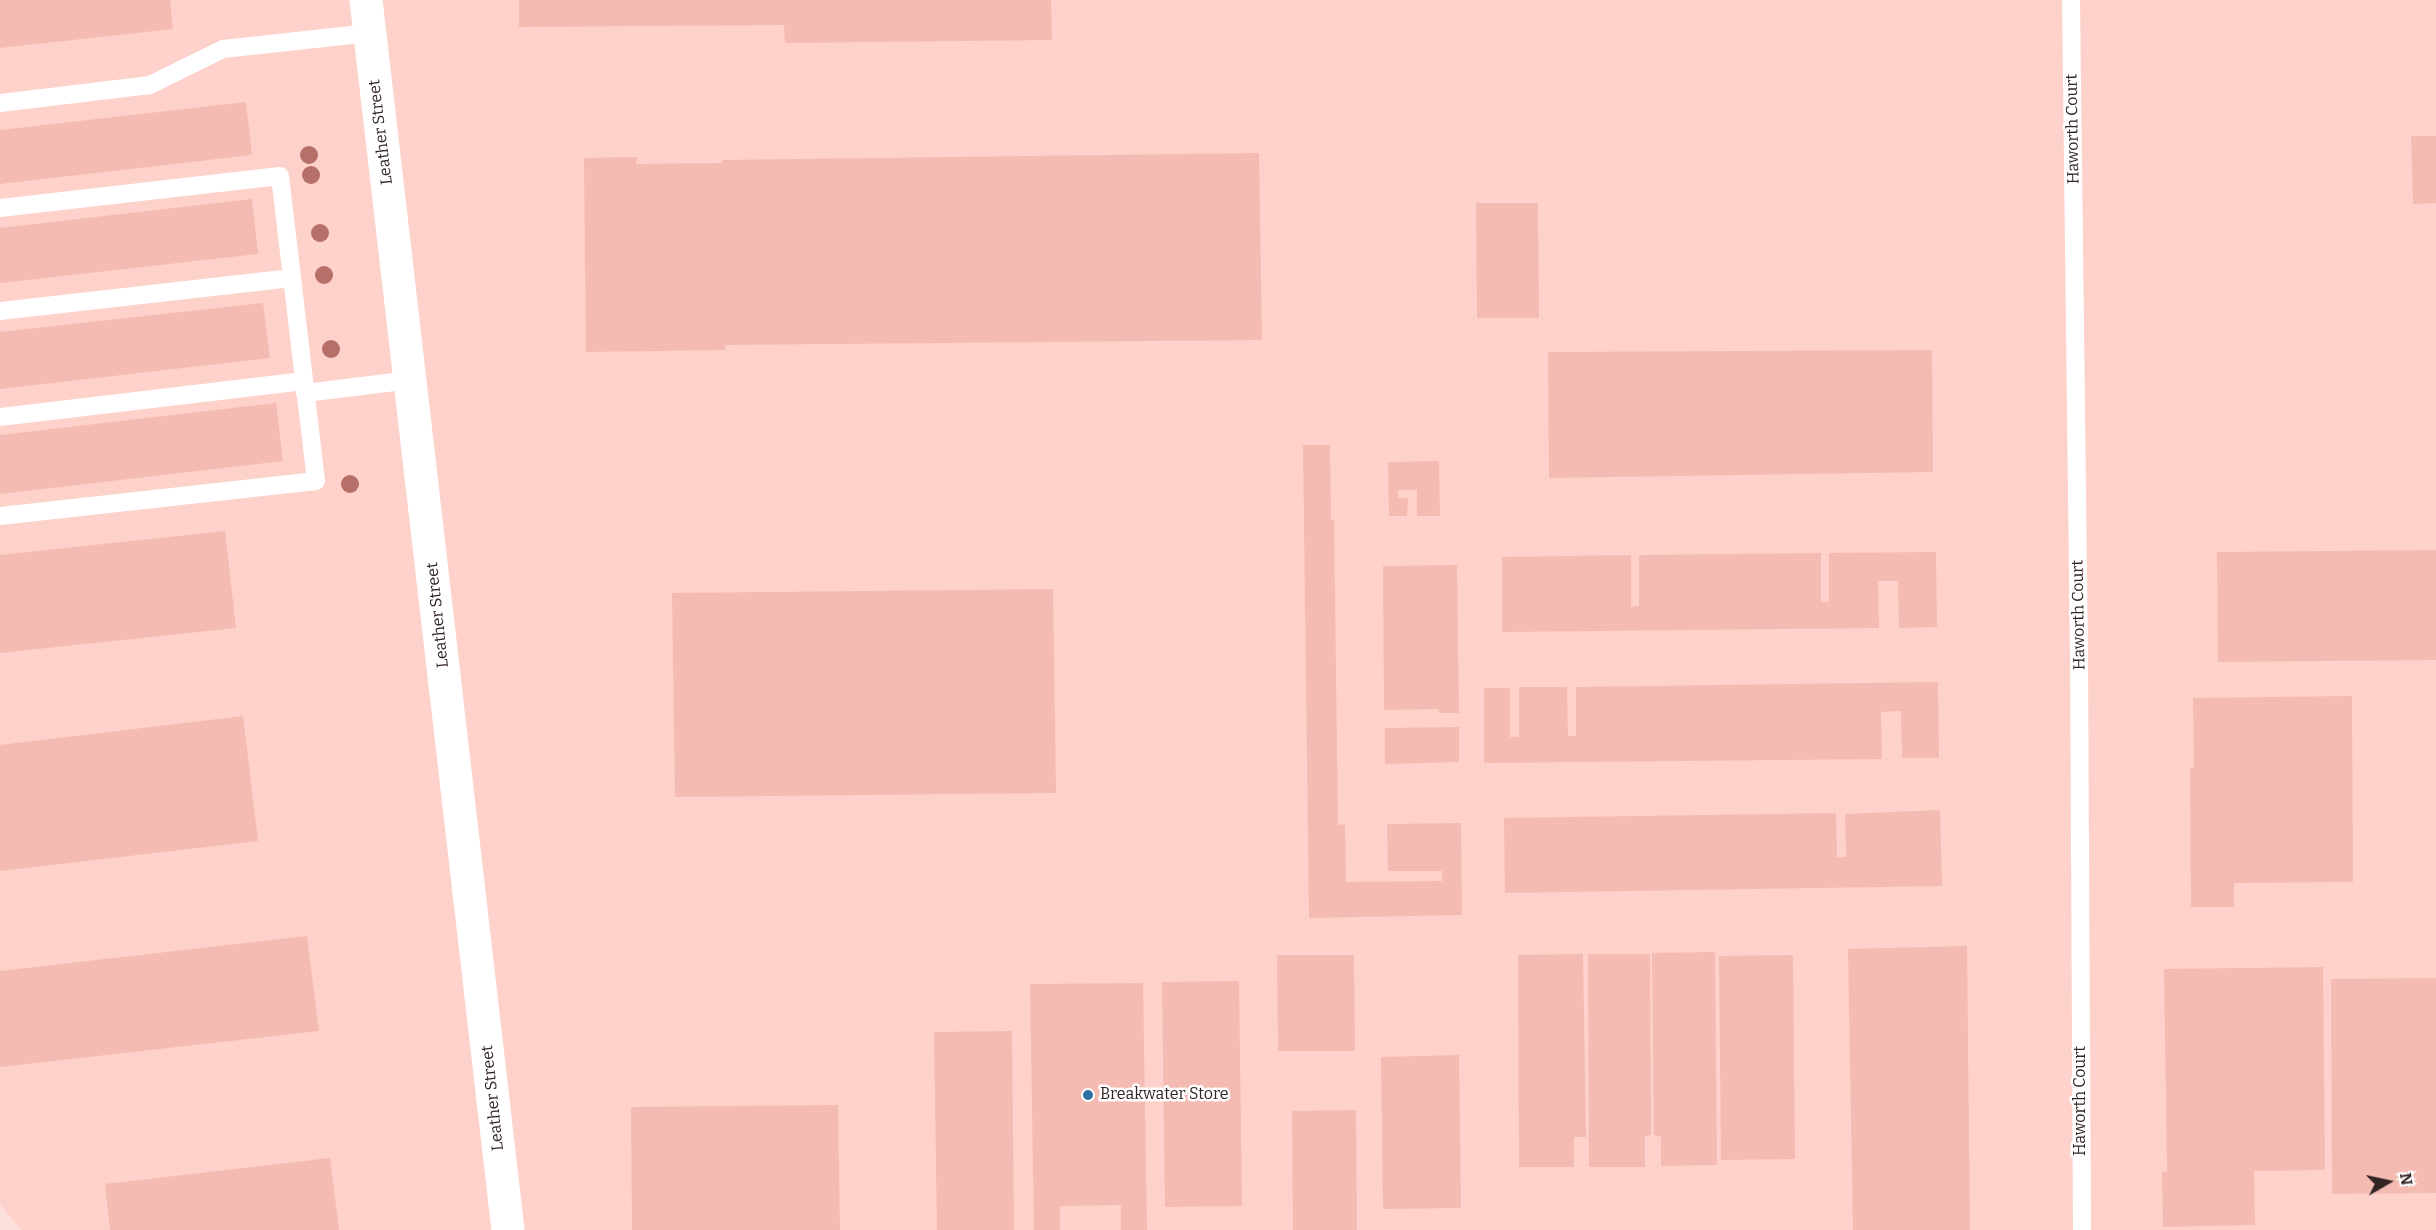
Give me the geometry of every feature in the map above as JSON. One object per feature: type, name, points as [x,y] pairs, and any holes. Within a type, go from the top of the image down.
[{"type":"street","name":"Leather Street","points":[[366,0],[508,1230]]},
{"type":"lane","name":"Haworth Court","points":[[2071,0],[2079,666],[2082,1230]]},
{"type":"lane","points":[[0,103],[150,85],[223,49],[370,33]]},
{"type":"lane","points":[[0,208],[280,176],[316,481],[0,516]]},
{"type":"lane","points":[[0,311],[291,278]]},
{"type":"lane","points":[[0,417],[304,387],[411,380]]},
{"type":"shaded area","points":[[0,0],[2436,0],[2436,1230],[21,1230],[0,1204]]},
{"type":"building","points":[[0,0],[170,0],[173,29],[0,48]]},
{"type":"building","points":[[519,0],[1051,0],[1052,40],[785,43],[784,25],[519,27]]},
{"type":"building","points":[[246,102],[252,155],[0,184],[0,130]]},
{"type":"building","points":[[2411,136],[2436,136],[2436,203],[2413,204]]},
{"type":"building","points":[[1259,153],[1262,340],[725,345],[725,350],[586,352],[584,158],[637,157],[636,164],[722,163],[722,160]]},
{"type":"building","points":[[252,199],[258,254],[0,283],[0,228]]},
{"type":"building","points":[[1476,203],[1538,203],[1539,318],[1477,318]]},
{"type":"building","points":[[263,303],[270,358],[0,389],[0,332]]},
{"type":"building","points":[[1932,350],[1933,472],[1549,478],[1548,352]]},
{"type":"building","points":[[276,403],[283,461],[0,494],[0,435]]},
{"type":"building","points":[[1303,445],[1330,445],[1331,520],[1334,520],[1338,825],[1345,824],[1346,882],[1442,881],[1442,871],[1388,871],[1387,824],[1461,823],[1462,915],[1309,918]]},
{"type":"building","points":[[1439,461],[1440,516],[1417,516],[1417,490],[1398,490],[1398,498],[1408,498],[1407,516],[1389,516],[1388,462]]},
{"type":"building","points":[[225,531],[236,628],[0,653],[0,555]]},
{"type":"building","points":[[2436,550],[2436,660],[2218,662],[2217,552]]},
{"type":"building","points":[[1936,552],[1937,627],[1899,628],[1898,581],[1878,581],[1879,628],[1502,632],[1502,557],[1631,555],[1631,607],[1639,606],[1639,555],[1821,553],[1821,602],[1829,602],[1829,553]]},
{"type":"building","points":[[1457,565],[1459,713],[1439,713],[1439,709],[1384,710],[1383,566]]},
{"type":"building","points":[[1053,589],[1056,793],[675,797],[672,593]]},
{"type":"building","points":[[1938,682],[1939,758],[1902,758],[1901,711],[1881,712],[1882,759],[1484,763],[1484,688],[1510,688],[1510,737],[1519,737],[1519,687],[1567,687],[1568,736],[1576,736],[1576,687]]},
{"type":"building","points":[[2352,696],[2353,882],[2234,883],[2234,907],[2191,907],[2190,768],[2194,767],[2193,698]]},
{"type":"building","points":[[243,716],[258,841],[0,871],[0,745]]},
{"type":"building","points":[[1459,727],[1459,762],[1385,764],[1385,728]]},
{"type":"building","points":[[1940,810],[1942,886],[1505,893],[1504,818],[1836,813],[1837,857],[1846,857],[1845,814]]},
{"type":"building","points":[[307,936],[319,1031],[0,1067],[0,971]]},
{"type":"building","points":[[1967,946],[1970,1230],[1853,1230],[1848,949]]},
{"type":"building","points":[[1715,952],[1717,1165],[1661,1166],[1661,1137],[1654,1135],[1652,953]]},
{"type":"building","points":[[1583,954],[1586,1137],[1574,1137],[1574,1167],[1519,1167],[1518,955]]},
{"type":"building","points":[[1588,954],[1650,954],[1651,1135],[1645,1136],[1645,1167],[1589,1167]]},
{"type":"building","points":[[1277,955],[1354,955],[1355,1051],[1278,1051]]},
{"type":"building","points":[[1793,955],[1795,1159],[1721,1160],[1719,956]]},
{"type":"building","points":[[2323,967],[2325,1170],[2254,1171],[2255,1225],[2163,1227],[2162,1172],[2167,1171],[2164,969]]},
{"type":"building","points":[[2436,978],[2436,1193],[2332,1194],[2331,979]]},
{"type":"building","points":[[1239,981],[1242,1206],[1165,1207],[1162,982]]},
{"type":"building","name":"Breakwater Store","points":[[1143,983],[1147,1230],[1121,1230],[1121,1205],[1060,1206],[1060,1230],[1034,1230],[1030,984]]},
{"type":"building","points":[[1012,1031],[1014,1230],[937,1230],[934,1032]]},
{"type":"building","points":[[1459,1055],[1461,1208],[1383,1209],[1381,1057]]},
{"type":"building","points":[[838,1105],[840,1230],[632,1230],[631,1107]]},
{"type":"building","points":[[1356,1110],[1357,1230],[1293,1230],[1292,1111]]},
{"type":"building","points":[[330,1158],[339,1230],[110,1230],[105,1184]]},
{"type":"place","name":"Breakwater Store","points":[[1088,1095]]}]
